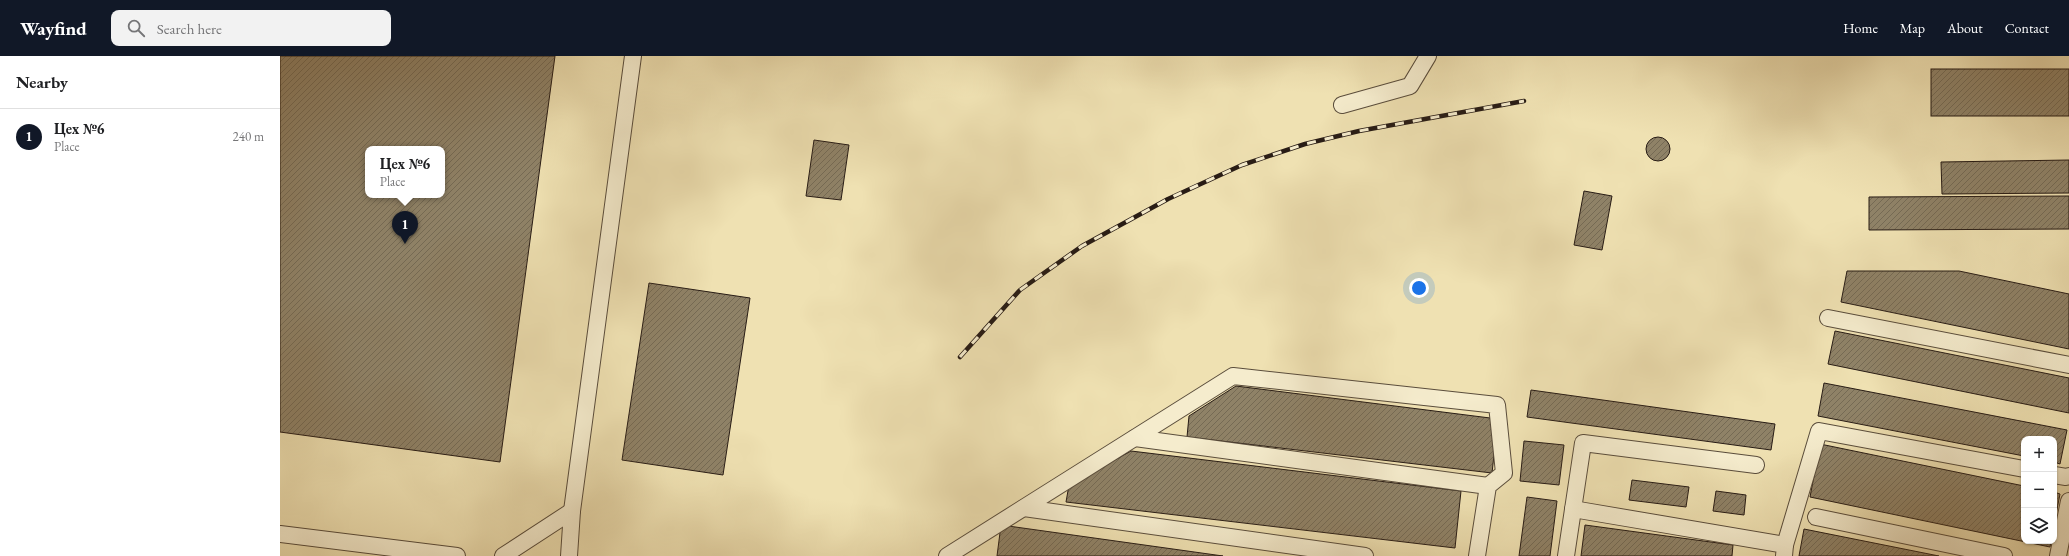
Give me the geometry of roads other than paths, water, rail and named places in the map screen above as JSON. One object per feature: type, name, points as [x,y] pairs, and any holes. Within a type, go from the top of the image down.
[{"type":"lane","points":[[569,556],[572,511],[633,56]]},
{"type":"lane","points":[[1342,105],[1410,86],[1428,56]]},
{"type":"lane","points":[[1828,318],[2069,365]]},
{"type":"lane","points":[[947,556],[1232,376],[1497,405],[1504,473],[1488,486],[1477,556]]},
{"type":"lane","points":[[1573,510],[1784,550],[1819,431],[2021,469]]},
{"type":"lane","points":[[1135,438],[1488,486]]},
{"type":"lane","points":[[1566,556],[1583,443],[1756,465]]},
{"type":"lane","points":[[2058,556],[2069,502]]},
{"type":"lane","points":[[1024,508],[1365,556]]},
{"type":"lane","points":[[503,556],[572,511]]},
{"type":"lane","points":[[1816,517],[2004,556]]},
{"type":"lane","points":[[280,534],[457,556]]},
{"type":"railway","points":[[960,357],[1020,290],[1082,246],[1168,199],[1242,165],[1305,144],[1359,131],[1524,101]]},
{"type":"place","name":"Цех №6","points":[[405,244]]}]
